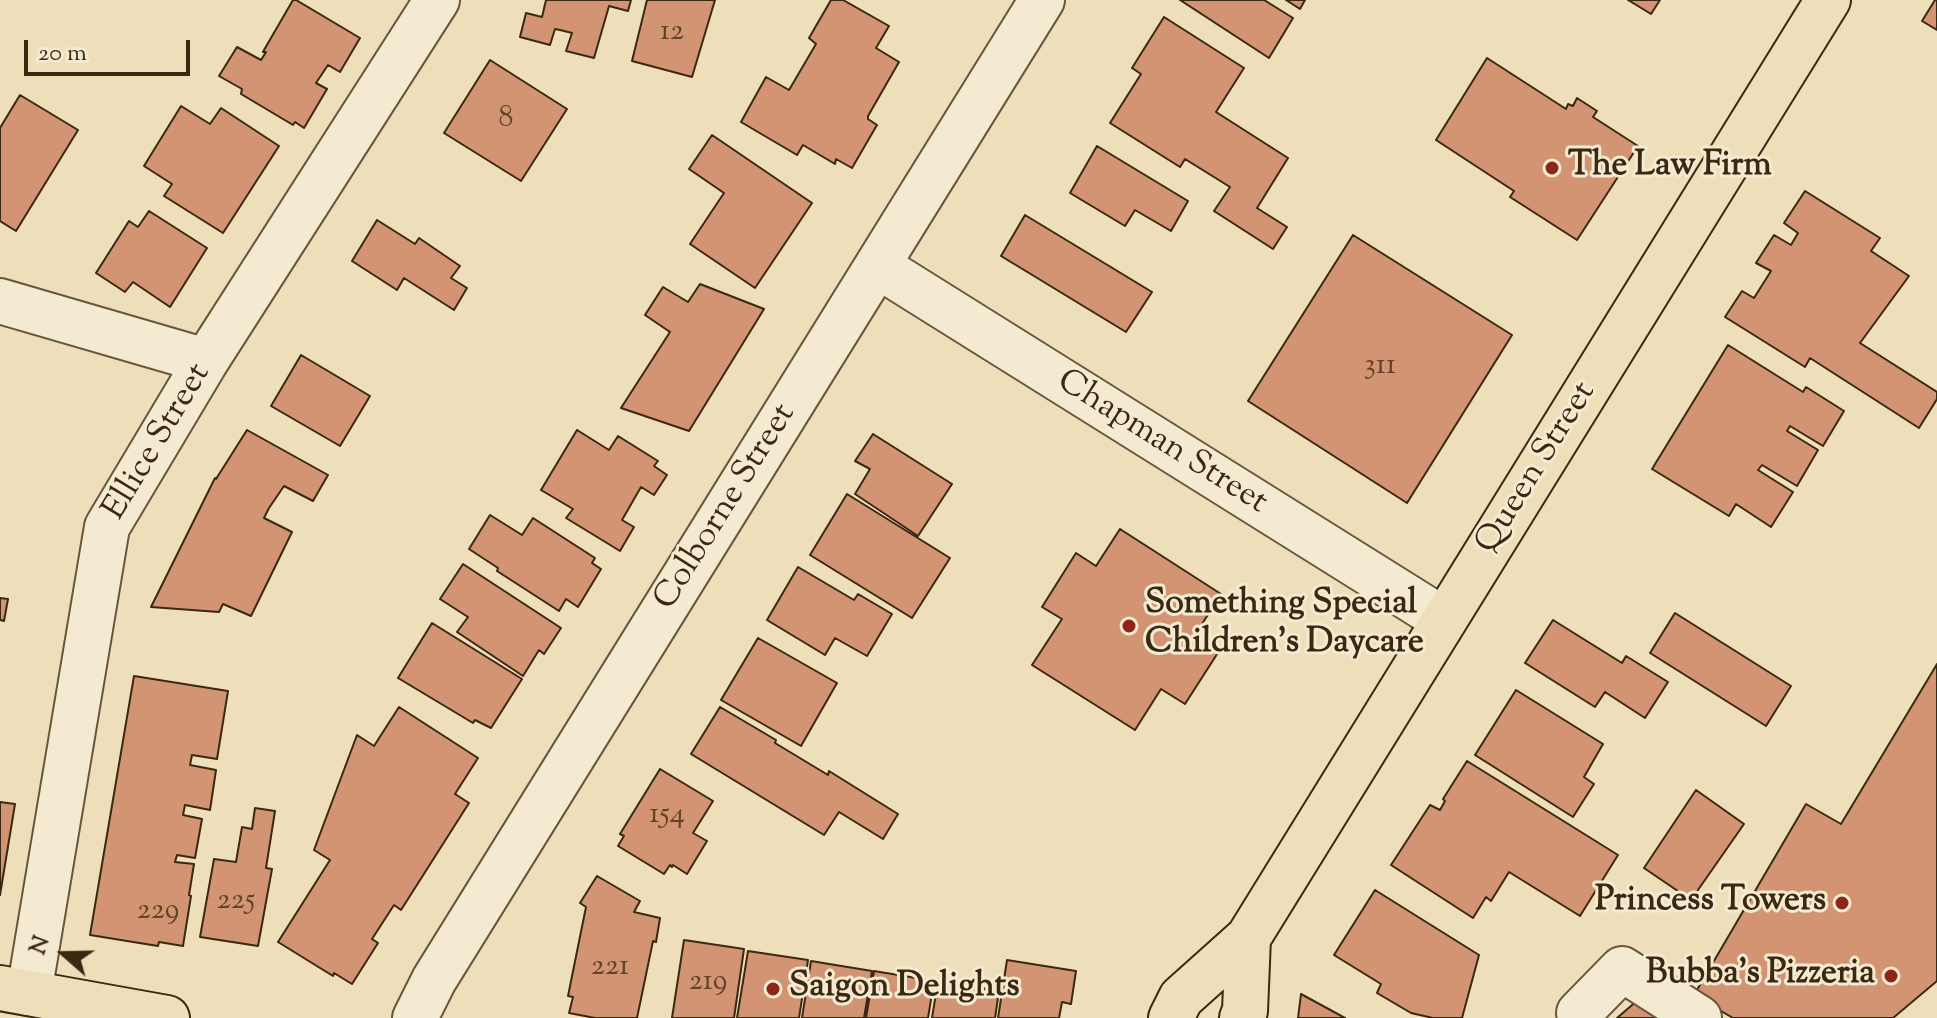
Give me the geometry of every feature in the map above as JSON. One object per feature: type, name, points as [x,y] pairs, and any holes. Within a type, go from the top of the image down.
[{"type":"main road","name":"Queen Street","points":[[1171,1018],[1181,998],[1248,938],[1828,0]]},
{"type":"main road","name":"Queen Street","points":[[1242,1018],[1245,1011],[1248,938]]},
{"type":"main road","points":[[15,991],[167,1018]]},
{"type":"street","name":"Ellice Street","points":[[15,991],[107,527],[206,361],[437,0]]},
{"type":"street","name":"Colborne Street","points":[[415,1018],[434,980],[878,266],[1034,2]]},
{"type":"street","name":"Chapman Street","points":[[878,266],[1444,620]]},
{"type":"street","points":[[0,301],[206,361]]},
{"type":"street","points":[[1579,1013],[1622,969],[1699,1018]]},
{"type":"building","points":[[293,0],[360,38],[340,72],[328,65],[316,83],[327,89],[304,128],[295,122],[293,125],[241,94],[242,89],[219,76],[237,47],[261,60]]},
{"type":"building","points":[[546,0],[631,0],[628,11],[609,6],[594,58],[566,51],[572,33],[555,29],[550,45],[520,37],[526,13],[542,17]]},
{"type":"building","points":[[647,0],[715,0],[692,77],[632,61]]},
{"type":"building","points":[[831,0],[843,0],[889,26],[876,48],[899,62],[868,116],[877,125],[852,168],[836,159],[835,164],[803,145],[797,155],[741,122],[766,77],[789,90],[816,44],[809,38]]},
{"type":"building","points":[[1180,0],[1264,0],[1293,18],[1269,58]]},
{"type":"building","points":[[1286,0],[1305,0],[1300,9]]},
{"type":"building","points":[[1628,0],[1660,0],[1651,14]]},
{"type":"building","points":[[1937,0],[1937,30],[1922,21]]},
{"type":"building","points":[[1164,17],[1244,68],[1216,112],[1288,158],[1257,208],[1287,227],[1273,249],[1214,211],[1230,187],[1185,159],[1180,167],[1110,123],[1141,74],[1132,68]]},
{"type":"building","name":"The Law Firm","points":[[1487,58],[1566,109],[1568,104],[1573,106],[1577,98],[1597,111],[1593,117],[1638,146],[1577,240],[1510,197],[1514,191],[1436,140]]},
{"type":"building","points":[[490,60],[567,109],[521,181],[444,133]]},
{"type":"building","points":[[20,95],[78,130],[16,231],[0,221],[0,128]]},
{"type":"building","points":[[181,106],[210,124],[221,108],[279,146],[223,233],[164,196],[172,184],[144,166]]},
{"type":"building","points":[[712,135],[812,203],[755,288],[690,244],[724,193],[689,169]]},
{"type":"building","points":[[1097,146],[1188,201],[1171,231],[1135,210],[1125,226],[1070,193]]},
{"type":"building","points":[[1805,191],[1880,238],[1871,251],[1909,276],[1860,343],[1937,392],[1937,399],[1919,428],[1810,358],[1805,367],[1725,317],[1742,291],[1754,298],[1771,271],[1756,263],[1774,235],[1791,245],[1798,233],[1784,223]]},
{"type":"building","points":[[149,211],[207,248],[170,307],[133,282],[125,292],[96,273],[129,221],[138,227]]},
{"type":"building","points":[[1025,215],[1152,292],[1126,332],[1001,256]]},
{"type":"building","points":[[377,220],[415,244],[419,238],[460,266],[451,278],[467,288],[454,310],[404,278],[397,290],[352,261]]},
{"type":"building","points":[[1353,235],[1512,335],[1407,503],[1248,401]]},
{"type":"building","points":[[700,284],[764,309],[689,431],[621,408],[670,332],[645,315],[663,287],[688,302]]},
{"type":"building","points":[[1728,345],[1803,392],[1806,387],[1844,411],[1823,446],[1790,426],[1787,431],[1818,450],[1797,486],[1762,465],[1758,470],[1793,492],[1771,527],[1736,504],[1729,516],[1652,469]]},
{"type":"building","points":[[301,355],[370,396],[340,446],[271,406]]},
{"type":"building","points":[[247,430],[328,475],[313,501],[284,486],[269,508],[264,518],[292,532],[251,616],[223,604],[219,612],[151,607],[215,478]]},
{"type":"building","points":[[577,430],[609,450],[618,436],[658,461],[654,466],[667,475],[654,495],[641,487],[622,520],[634,527],[620,551],[566,518],[573,509],[541,490]]},
{"type":"building","points":[[873,434],[952,484],[918,536],[855,494],[870,469],[855,461]]},
{"type":"building","points":[[847,494],[950,558],[912,618],[810,555]]},
{"type":"building","points":[[490,515],[522,535],[533,518],[595,558],[592,563],[601,569],[578,607],[566,599],[559,611],[469,549]]},
{"type":"building","name":"Something Special Children's Daycare","points":[[1120,529],[1221,594],[1197,632],[1221,648],[1185,704],[1161,689],[1135,730],[1032,665],[1062,619],[1042,607],[1076,553],[1096,566]]},
{"type":"building","points":[[463,564],[561,628],[544,654],[539,650],[523,676],[457,632],[468,617],[440,599]]},
{"type":"building","points":[[798,567],[854,600],[858,594],[892,614],[867,656],[835,638],[825,655],[767,620]]},
{"type":"building","points":[[0,598],[8,599],[4,621],[0,620]]},
{"type":"building","points":[[1675,613],[1791,686],[1766,726],[1650,653]]},
{"type":"building","points":[[1553,620],[1622,663],[1626,656],[1668,682],[1645,718],[1605,692],[1595,707],[1525,663]]},
{"type":"building","points":[[432,623],[522,679],[491,728],[475,720],[473,723],[398,678]]},
{"type":"building","points":[[758,638],[837,683],[801,746],[721,700]]},
{"type":"building","name":"Princess Towers","points":[[1937,664],[1937,981],[1893,1018],[1733,1018],[1694,995],[1806,804],[1841,824]]},
{"type":"building","points":[[134,676],[228,691],[217,759],[192,755],[190,765],[216,770],[210,810],[185,805],[183,815],[202,819],[195,858],[177,855],[175,862],[194,864],[183,946],[159,942],[158,946],[90,935]]},
{"type":"building","points":[[1516,690],[1603,744],[1584,777],[1594,784],[1573,817],[1475,755]]},
{"type":"building","points":[[399,707],[478,758],[455,794],[469,803],[401,910],[394,905],[372,939],[378,943],[352,984],[334,973],[333,976],[278,942],[330,860],[314,850],[357,735],[374,746]]},
{"type":"building","points":[[720,707],[828,775],[829,771],[898,814],[883,839],[839,812],[824,835],[691,754]]},
{"type":"building","points":[[1467,761],[1618,855],[1580,916],[1509,872],[1491,901],[1486,897],[1473,918],[1391,865],[1430,805],[1440,810],[1445,801],[1443,799]]},
{"type":"building","points":[[660,769],[713,801],[693,833],[707,841],[687,874],[670,865],[664,874],[618,846],[624,836],[620,834]]},
{"type":"building","points":[[1696,790],[1744,824],[1691,900],[1644,868]]},
{"type":"building","points":[[0,802],[15,804],[0,895]]},
{"type":"building","points":[[255,808],[275,811],[266,868],[272,869],[258,946],[200,937],[214,859],[236,862],[242,827],[252,829]]},
{"type":"building","points":[[597,876],[640,901],[634,912],[660,918],[637,1018],[595,1018],[569,1013],[573,997],[568,996],[586,907],[580,903]]},
{"type":"building","points":[[1375,890],[1479,955],[1462,1018],[1433,1018],[1411,1013],[1377,993],[1381,984],[1334,955]]},
{"type":"building","points":[[684,940],[744,949],[734,1018],[672,1018]]},
{"type":"building","name":"Saigon Delights","points":[[748,951],[808,960],[799,1018],[737,1018]]},
{"type":"building","points":[[1007,960],[1076,971],[1071,1004],[1062,1002],[1059,1018],[998,1018]]},
{"type":"building","points":[[811,961],[872,971],[864,1018],[802,1018]]},
{"type":"building","points":[[874,971],[934,981],[928,1018],[866,1018]]},
{"type":"building","points":[[938,981],[999,991],[995,1018],[932,1018]]},
{"type":"building","points":[[1301,994],[1345,1018],[1298,1018]]},
{"type":"building","points":[[1639,999],[1663,1018],[1617,1018]]},
{"type":"place","name":"The Law Firm","points":[[1552,168]]},
{"type":"place","name":"Something Special Children's Daycare","points":[[1129,626]]},
{"type":"place","name":"Princess Towers","points":[[1842,903]]},
{"type":"place","name":"Bubba's Pizzeria","points":[[1891,976]]},
{"type":"place","name":"Saigon Delights","points":[[773,989]]}]
